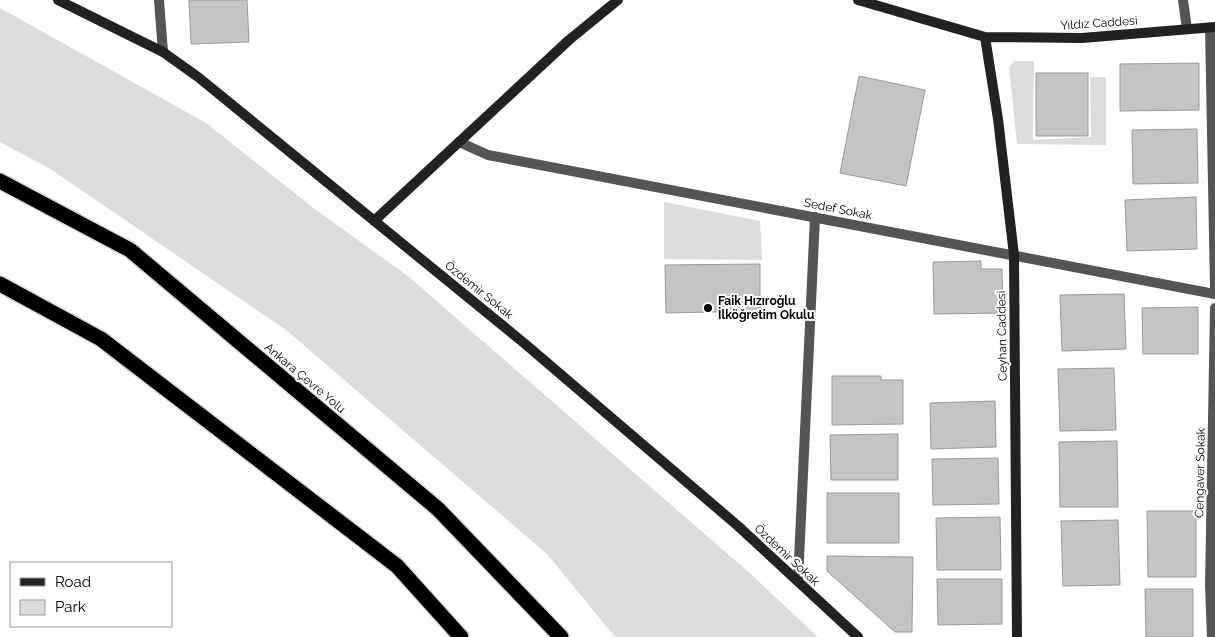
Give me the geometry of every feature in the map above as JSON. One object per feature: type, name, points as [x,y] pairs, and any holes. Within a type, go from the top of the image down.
[{"type":"highway","name":"Ankara Çevre Yolu","points":[[0,181],[130,250],[438,509],[561,637]]},
{"type":"highway","points":[[0,284],[101,339],[397,566],[461,637]]},
{"type":"street","name":"Özdemir Sokak","points":[[58,0],[163,52],[524,343],[738,526],[858,637]]},
{"type":"street","points":[[158,0],[163,52]]},
{"type":"street","points":[[374,221],[569,40],[618,0]]},
{"type":"street","name":"Yıldız Caddesi","points":[[858,0],[985,37],[1082,38],[1212,27]]},
{"type":"street","points":[[1183,0],[1187,29]]},
{"type":"street","points":[[1212,27],[1215,288]]},
{"type":"street","name":"Ceyhan Caddesi","points":[[985,37],[998,120],[1014,255],[1017,637]]},
{"type":"street","name":"Sedef Sokak","points":[[459,142],[488,155],[1215,294]]},
{"type":"street","points":[[798,581],[815,217]]},
{"type":"street","name":"Cengaver Sokak","points":[[1212,637],[1210,586],[1215,308]]},
{"type":"green space","points":[[0,8],[206,123],[316,210],[408,276],[753,576],[818,637],[615,637],[547,554],[286,330],[49,168],[0,142]]},
{"type":"green space","points":[[1015,61],[1034,61],[1033,140],[1091,137],[1090,77],[1106,77],[1106,145],[1017,144],[1009,67]]},
{"type":"green space","points":[[664,202],[760,221],[762,260],[664,259]]},
{"type":"building","points":[[189,0],[247,0],[249,42],[191,44]]},
{"type":"building","points":[[1199,63],[1199,110],[1120,111],[1120,64]]},
{"type":"building","points":[[1036,73],[1088,73],[1088,136],[1036,136]]},
{"type":"building","points":[[859,76],[925,90],[906,186],[840,173]]},
{"type":"building","points":[[1197,129],[1198,183],[1133,184],[1132,130]]},
{"type":"building","points":[[1196,197],[1197,249],[1127,251],[1125,200]]},
{"type":"building","points":[[981,261],[981,269],[1002,269],[1003,313],[934,314],[933,262]]},
{"type":"building","points":[[760,264],[760,311],[666,313],[665,265]]},
{"type":"building","points":[[1124,294],[1126,349],[1062,351],[1060,295]]},
{"type":"building","points":[[1198,307],[1198,354],[1143,354],[1142,308]]},
{"type":"building","points":[[1114,368],[1116,430],[1060,431],[1058,369]]},
{"type":"building","points":[[832,376],[881,376],[881,380],[903,380],[903,424],[832,425]]},
{"type":"building","points":[[995,401],[996,447],[931,449],[930,403]]},
{"type":"building","points":[[898,434],[898,480],[831,480],[830,435]]},
{"type":"building","points":[[1117,441],[1118,507],[1060,507],[1059,442]]},
{"type":"building","points":[[998,458],[999,504],[933,505],[932,459]]},
{"type":"building","points":[[827,493],[899,493],[899,543],[827,543]]},
{"type":"building","points":[[1147,511],[1196,511],[1196,577],[1148,577]]},
{"type":"building","points":[[1000,517],[1001,570],[937,570],[936,518]]},
{"type":"building","points":[[1118,520],[1120,585],[1063,586],[1061,521]]},
{"type":"building","points":[[827,556],[913,557],[912,632],[895,632],[827,571]]},
{"type":"building","points":[[937,579],[1002,579],[1002,624],[938,625]]},
{"type":"building","points":[[1145,589],[1193,589],[1193,637],[1146,637]]},
{"type":"place","name":"Faik Hızıroğlu İlköğretim Okulu","points":[[708,308]]}]
